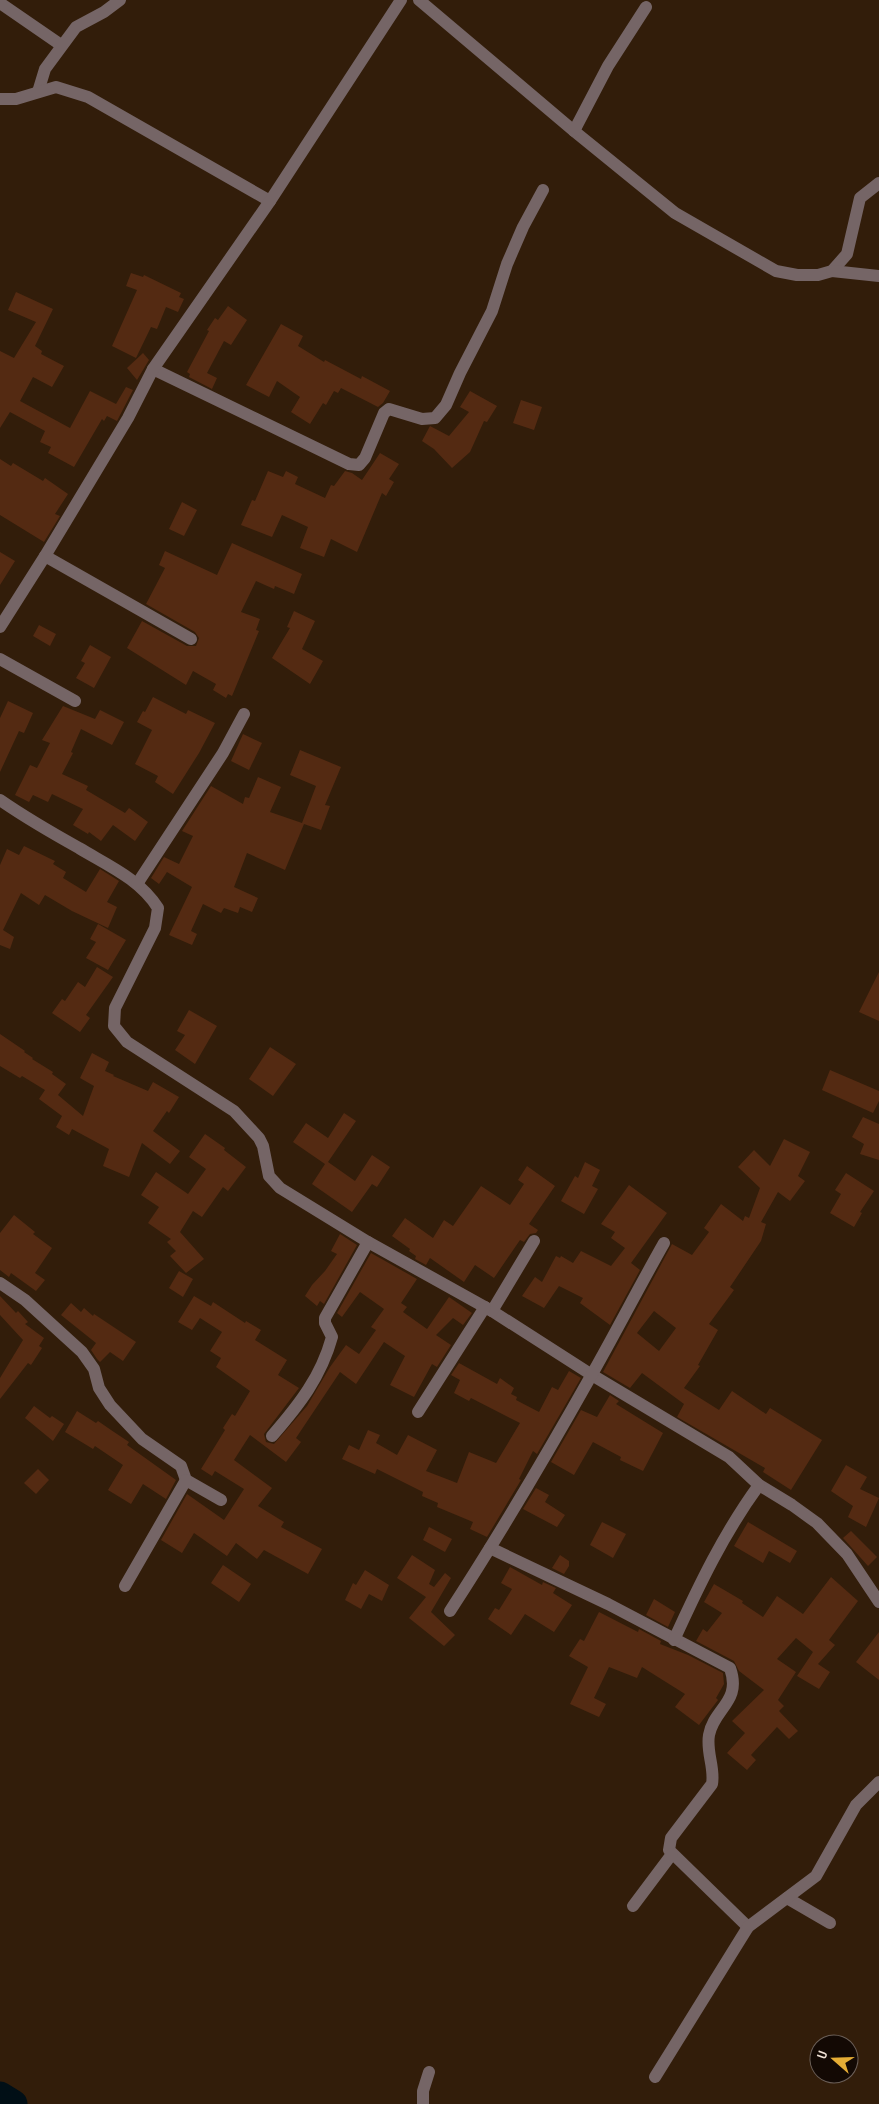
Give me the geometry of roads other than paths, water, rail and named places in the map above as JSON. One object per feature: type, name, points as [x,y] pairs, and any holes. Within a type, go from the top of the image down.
[{"type":"street","points":[[38,92],[45,69],[76,27],[104,12],[120,0]]},
{"type":"street","points":[[0,628],[46,556],[128,418],[154,369],[270,200],[401,0]]},
{"type":"street","points":[[419,0],[574,131],[675,213],[776,271],[797,275],[818,275],[832,271],[879,276]]},
{"type":"street","points":[[0,3],[61,45]]},
{"type":"street","points":[[574,131],[608,66],[646,6]]},
{"type":"street","points":[[0,99],[16,99],[56,87],[88,97],[270,200]]},
{"type":"street","points":[[832,271],[847,254],[860,198],[879,183]]},
{"type":"street","points":[[154,369],[349,464],[359,465],[365,458],[384,413],[389,409],[422,419],[435,418],[446,405],[492,311],[510,257],[542,190]]},
{"type":"street","points":[[46,556],[192,639]]},
{"type":"street","points":[[0,659],[76,701]]},
{"type":"street","points":[[137,884],[223,753],[244,714]]},
{"type":"street","points":[[0,800],[137,884],[150,895],[158,908],[155,928],[115,1008],[113,1018],[118,1032],[128,1042],[234,1111],[259,1138],[263,1146],[269,1176],[280,1188],[368,1242],[489,1309],[592,1375],[729,1458],[759,1485],[817,1523],[848,1554],[879,1602]]},
{"type":"street","points":[[418,1412],[534,1241]]},
{"type":"street","points":[[272,1436],[300,1405],[324,1360],[332,1337],[325,1323],[325,1318],[368,1242]]},
{"type":"street","points":[[450,1611],[490,1548],[592,1375],[635,1293],[664,1243]]},
{"type":"street","points":[[0,1283],[25,1300],[82,1352],[94,1369],[99,1388],[110,1406],[142,1439],[181,1466],[186,1480],[221,1500]]},
{"type":"street","points":[[124,1586],[186,1480]]},
{"type":"street","points":[[674,1640],[704,1574],[739,1512],[759,1485]]},
{"type":"street","points":[[490,1548],[608,1604],[730,1668],[733,1691],[730,1700],[712,1725],[710,1731],[708,1760],[712,1767],[712,1784],[671,1838],[669,1850],[748,1927]]},
{"type":"street","points":[[655,2077],[748,1927],[816,1876],[856,1805],[879,1782]]},
{"type":"street","points":[[633,1906],[672,1854]]},
{"type":"street","points":[[787,1898],[830,1923]]},
{"type":"street","points":[[423,2104],[423,2091],[429,2072]]},
{"type":"waterway","points":[[0,2096],[13,2104]]}]
